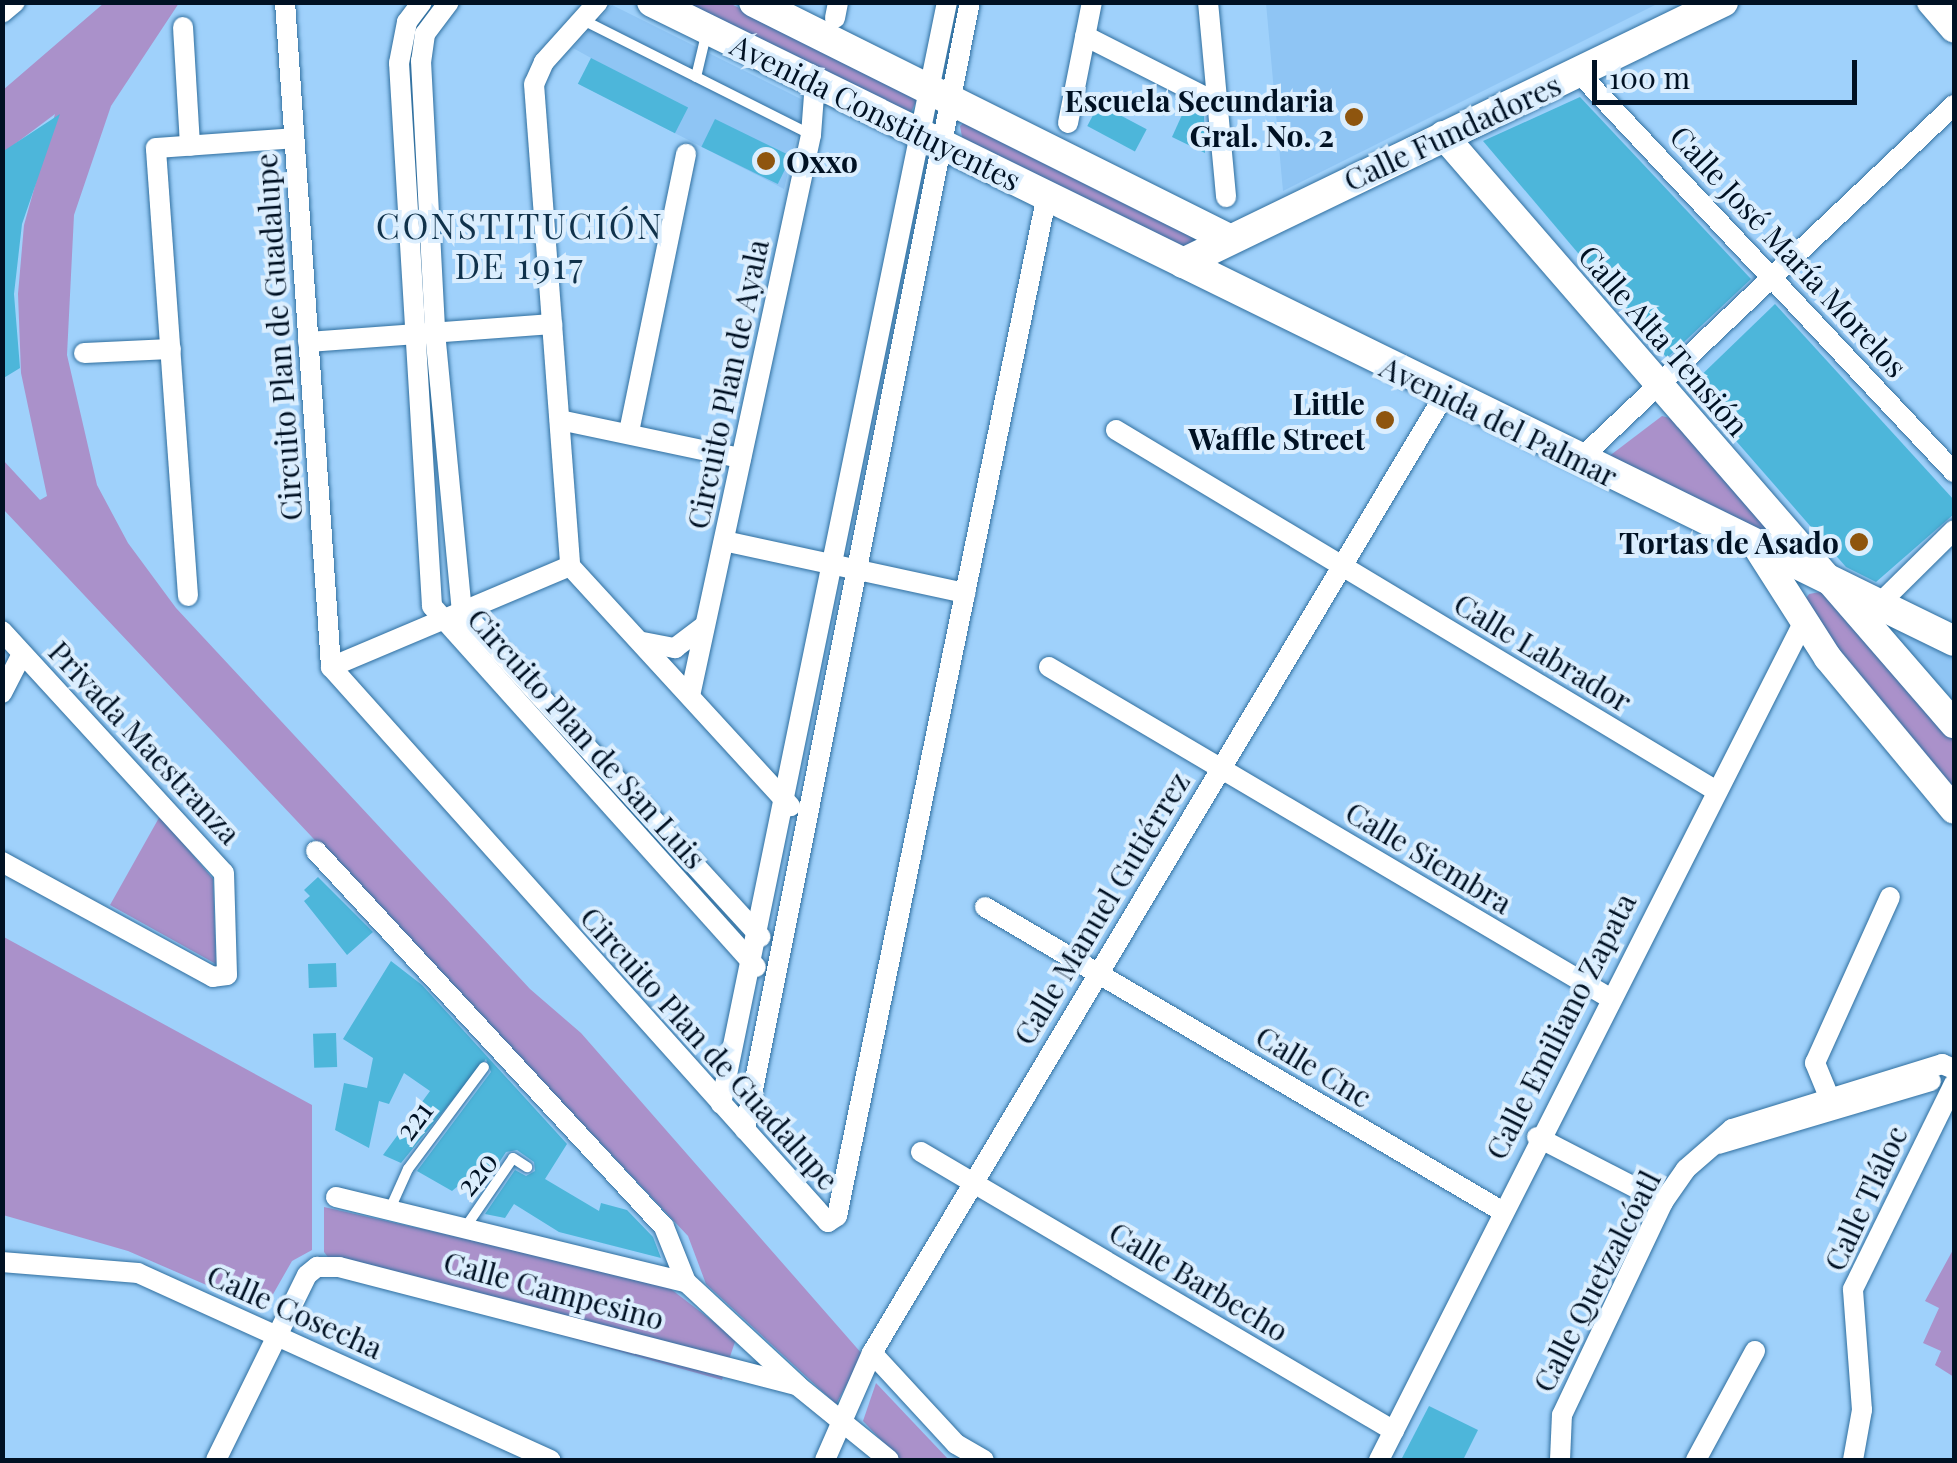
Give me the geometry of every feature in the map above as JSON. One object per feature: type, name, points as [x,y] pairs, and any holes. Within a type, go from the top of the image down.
[{"type":"main road","name":"Avenida Constituyentes","points":[[652,2],[1046,195]]},
{"type":"main road","name":"Avenida Constituyentes","points":[[754,2],[1227,238]]},
{"type":"main road","name":"Calle Fundadores","points":[[1182,263],[1723,2]]},
{"type":"main road","name":"Avenida del Palmar","points":[[1046,195],[1578,460],[1954,641]]},
{"type":"street","points":[[2,12],[14,2]]},
{"type":"street","name":"Circuito Plan de Guadalupe","points":[[285,2],[330,667],[821,1218],[834,1220],[1046,195]]},
{"type":"street","name":"Circuito Plan de San Luis","points":[[422,2],[406,22],[399,64],[412,334],[432,606],[440,621],[773,988]]},
{"type":"street","points":[[598,2],[544,62],[534,84],[570,566],[806,823]]},
{"type":"street","points":[[744,1130],[856,570],[939,93],[947,2]]},
{"type":"street","points":[[939,93],[970,2]]},
{"type":"street","points":[[1068,123],[1092,2]]},
{"type":"street","points":[[1208,2],[1226,197]]},
{"type":"street","points":[[1931,2],[1954,28]]},
{"type":"street","name":"Circuito Plan de San Luis","points":[[444,4],[425,34],[421,61],[435,332],[462,612],[779,957]]},
{"type":"street","points":[[183,26],[190,146]]},
{"type":"street","points":[[1085,36],[1217,104]]},
{"type":"street","name":"Calle José María Morelos","points":[[1579,72],[1954,472]]},
{"type":"street","name":"Circuito Plan de Ayala","points":[[690,696],[811,135],[816,82]]},
{"type":"street","points":[[1578,460],[1954,105]]},
{"type":"street","name":"Calle Alta Tensión","points":[[1443,134],[1954,724]]},
{"type":"street","points":[[188,596],[156,148],[294,138]]},
{"type":"street","points":[[721,1104],[832,564],[931,138]]},
{"type":"street","points":[[629,432],[686,154]]},
{"type":"street","points":[[308,342],[552,324]]},
{"type":"street","points":[[84,353],[171,349]]},
{"type":"street","name":"Calle Manuel Gutiérrez","points":[[826,1460],[872,1353],[1445,394]]},
{"type":"street","points":[[560,420],[741,458]]},
{"type":"street","name":"Calle Labrador","points":[[1116,430],[1715,790]]},
{"type":"street","points":[[1879,604],[1954,530]]},
{"type":"street","points":[[724,540],[964,593]]},
{"type":"street","points":[[1756,547],[1803,623],[1954,809]]},
{"type":"street","points":[[330,667],[570,566]]},
{"type":"street","name":"Calle Emiliano Zapata","points":[[1379,1460],[1500,1210],[1803,623]]},
{"type":"street","points":[[638,639],[675,648],[706,624]]},
{"type":"street","name":"Privada Maestranza","points":[[2,632],[224,873],[228,976],[213,977],[2,862]]},
{"type":"street","name":"Privada Maestranza","points":[[2,693],[22,654]]},
{"type":"street","name":"Calle Siembra","points":[[1049,667],[1608,997]]},
{"type":"street","points":[[316,850],[664,1228],[686,1282],[798,1386]]},
{"type":"street","points":[[1832,1105],[1815,1063],[1890,897]]},
{"type":"street","name":"Calle Cnc","points":[[984,907],[1500,1210]]},
{"type":"street","name":"Calle Quetzalcóatl","points":[[1560,1460],[1562,1415],[1663,1202],[1686,1169],[1732,1129],[1832,1105],[1942,1064],[1954,1071]]},
{"type":"street","name":"Calle Tláloc","points":[[1852,1460],[1862,1410],[1853,1290],[1954,1084]]},
{"type":"street","points":[[1538,1137],[1663,1202]]},
{"type":"street","name":"Calle Barbecho","points":[[921,1152],[1394,1431]]},
{"type":"street","points":[[336,1197],[467,1225],[686,1282]]},
{"type":"street","name":"Calle Cosecha","points":[[2,1262],[138,1273],[550,1460]]},
{"type":"street","name":"Calle Campesino","points":[[216,1460],[274,1334],[308,1275],[317,1267],[339,1267],[798,1386],[889,1460]]},
{"type":"street","points":[[1696,1460],[1755,1351]]},
{"type":"street","points":[[872,1353],[956,1444],[984,1460]]},
{"type":"lane","points":[[582,20],[811,135]]},
{"type":"lane","points":[[696,77],[708,30]]},
{"type":"lane","name":"221","points":[[390,1209],[408,1169],[484,1067]]},
{"type":"lane","name":"220","points":[[467,1225],[513,1158],[527,1167]]},
{"type":"shaded area","points":[[104,3],[179,3],[111,106],[74,215],[67,355],[97,485],[128,543],[176,608],[530,989],[581,1033],[863,1355],[836,1404],[706,1284],[688,1236],[3,509],[3,460],[40,500],[47,496],[21,373],[18,294],[24,225],[55,114],[3,153],[3,90]]},
{"type":"shaded area","points":[[675,3],[729,3],[912,91],[917,100],[911,112],[901,113]]},
{"type":"shaded area","name":"Escuela Secundaria Gral. No. 2","points":[[1266,3],[1659,3],[1283,191]]},
{"type":"shaded area","points":[[612,5],[805,101],[784,189],[579,84],[591,58],[573,48]]},
{"type":"shaded area","points":[[967,120],[1201,240],[1177,249],[963,142],[960,126]]},
{"type":"shaded area","points":[[1662,416],[1674,419],[1781,541],[1608,457]]},
{"type":"shaded area","points":[[1825,591],[1954,736],[1954,800],[1802,604],[1809,594]]},
{"type":"shaded area","points":[[1900,628],[1954,655],[1954,707],[1896,636]]},
{"type":"shaded area","points":[[160,816],[213,879],[216,964],[110,905]]},
{"type":"shaded area","points":[[2,936],[312,1105],[312,1250],[292,1261],[264,1310],[128,1251],[3,1215]]},
{"type":"shaded area","points":[[324,1207],[663,1283],[736,1339],[722,1380],[341,1274],[324,1252]]},
{"type":"shaded area","points":[[1954,1248],[1954,1377],[1935,1365],[1941,1351],[1923,1343],[1939,1308],[1925,1301]]},
{"type":"shaded area","points":[[876,1383],[949,1460],[900,1460],[863,1421]]},
{"type":"building","points":[[591,58],[688,107],[675,133],[578,84]]},
{"type":"building","points":[[1580,97],[1751,279],[1667,358],[1483,141]]},
{"type":"building","points":[[1099,104],[1147,129],[1135,151],[1087,126]]},
{"type":"building","points":[[1186,106],[1204,115],[1205,153],[1172,137]]},
{"type":"building","points":[[60,114],[22,224],[14,294],[20,368],[2,379],[2,152]]},
{"type":"building","points":[[715,119],[791,156],[778,184],[701,147]]},
{"type":"building","points":[[1775,304],[1954,500],[1954,514],[1876,582],[1846,567],[1689,387]]},
{"type":"building","points":[[318,877],[373,932],[347,955],[304,901],[310,896],[304,890]]},
{"type":"building","points":[[391,961],[422,985],[567,1144],[545,1179],[599,1211],[601,1203],[627,1210],[653,1237],[661,1258],[559,1232],[514,1204],[505,1218],[485,1214],[515,1170],[526,1176],[535,1171],[534,1162],[517,1150],[506,1152],[484,1185],[470,1176],[452,1191],[417,1171],[491,1072],[486,1059],[401,1163],[383,1155],[430,1091],[404,1073],[389,1104],[379,1101],[369,1148],[335,1130],[344,1083],[367,1088],[373,1058],[343,1039]]},
{"type":"building","points":[[336,963],[337,987],[309,988],[308,964]]},
{"type":"building","points":[[336,1033],[337,1067],[314,1068],[313,1034]]},
{"type":"building","points":[[1429,1406],[1478,1430],[1463,1460],[1401,1460]]},
{"type":"place","name":"Escuela Secundaria Gral. No. 2","points":[[1354,117]]},
{"type":"place","name":"Oxxo","points":[[766,161]]},
{"type":"place","name":"Little Waffle Street","points":[[1385,420]]},
{"type":"place","name":"Tortas de Asado","points":[[1859,542]]},
{"type":"district","name":"CONSTITUCIÓN DE 1917","points":[[520,245]]}]
